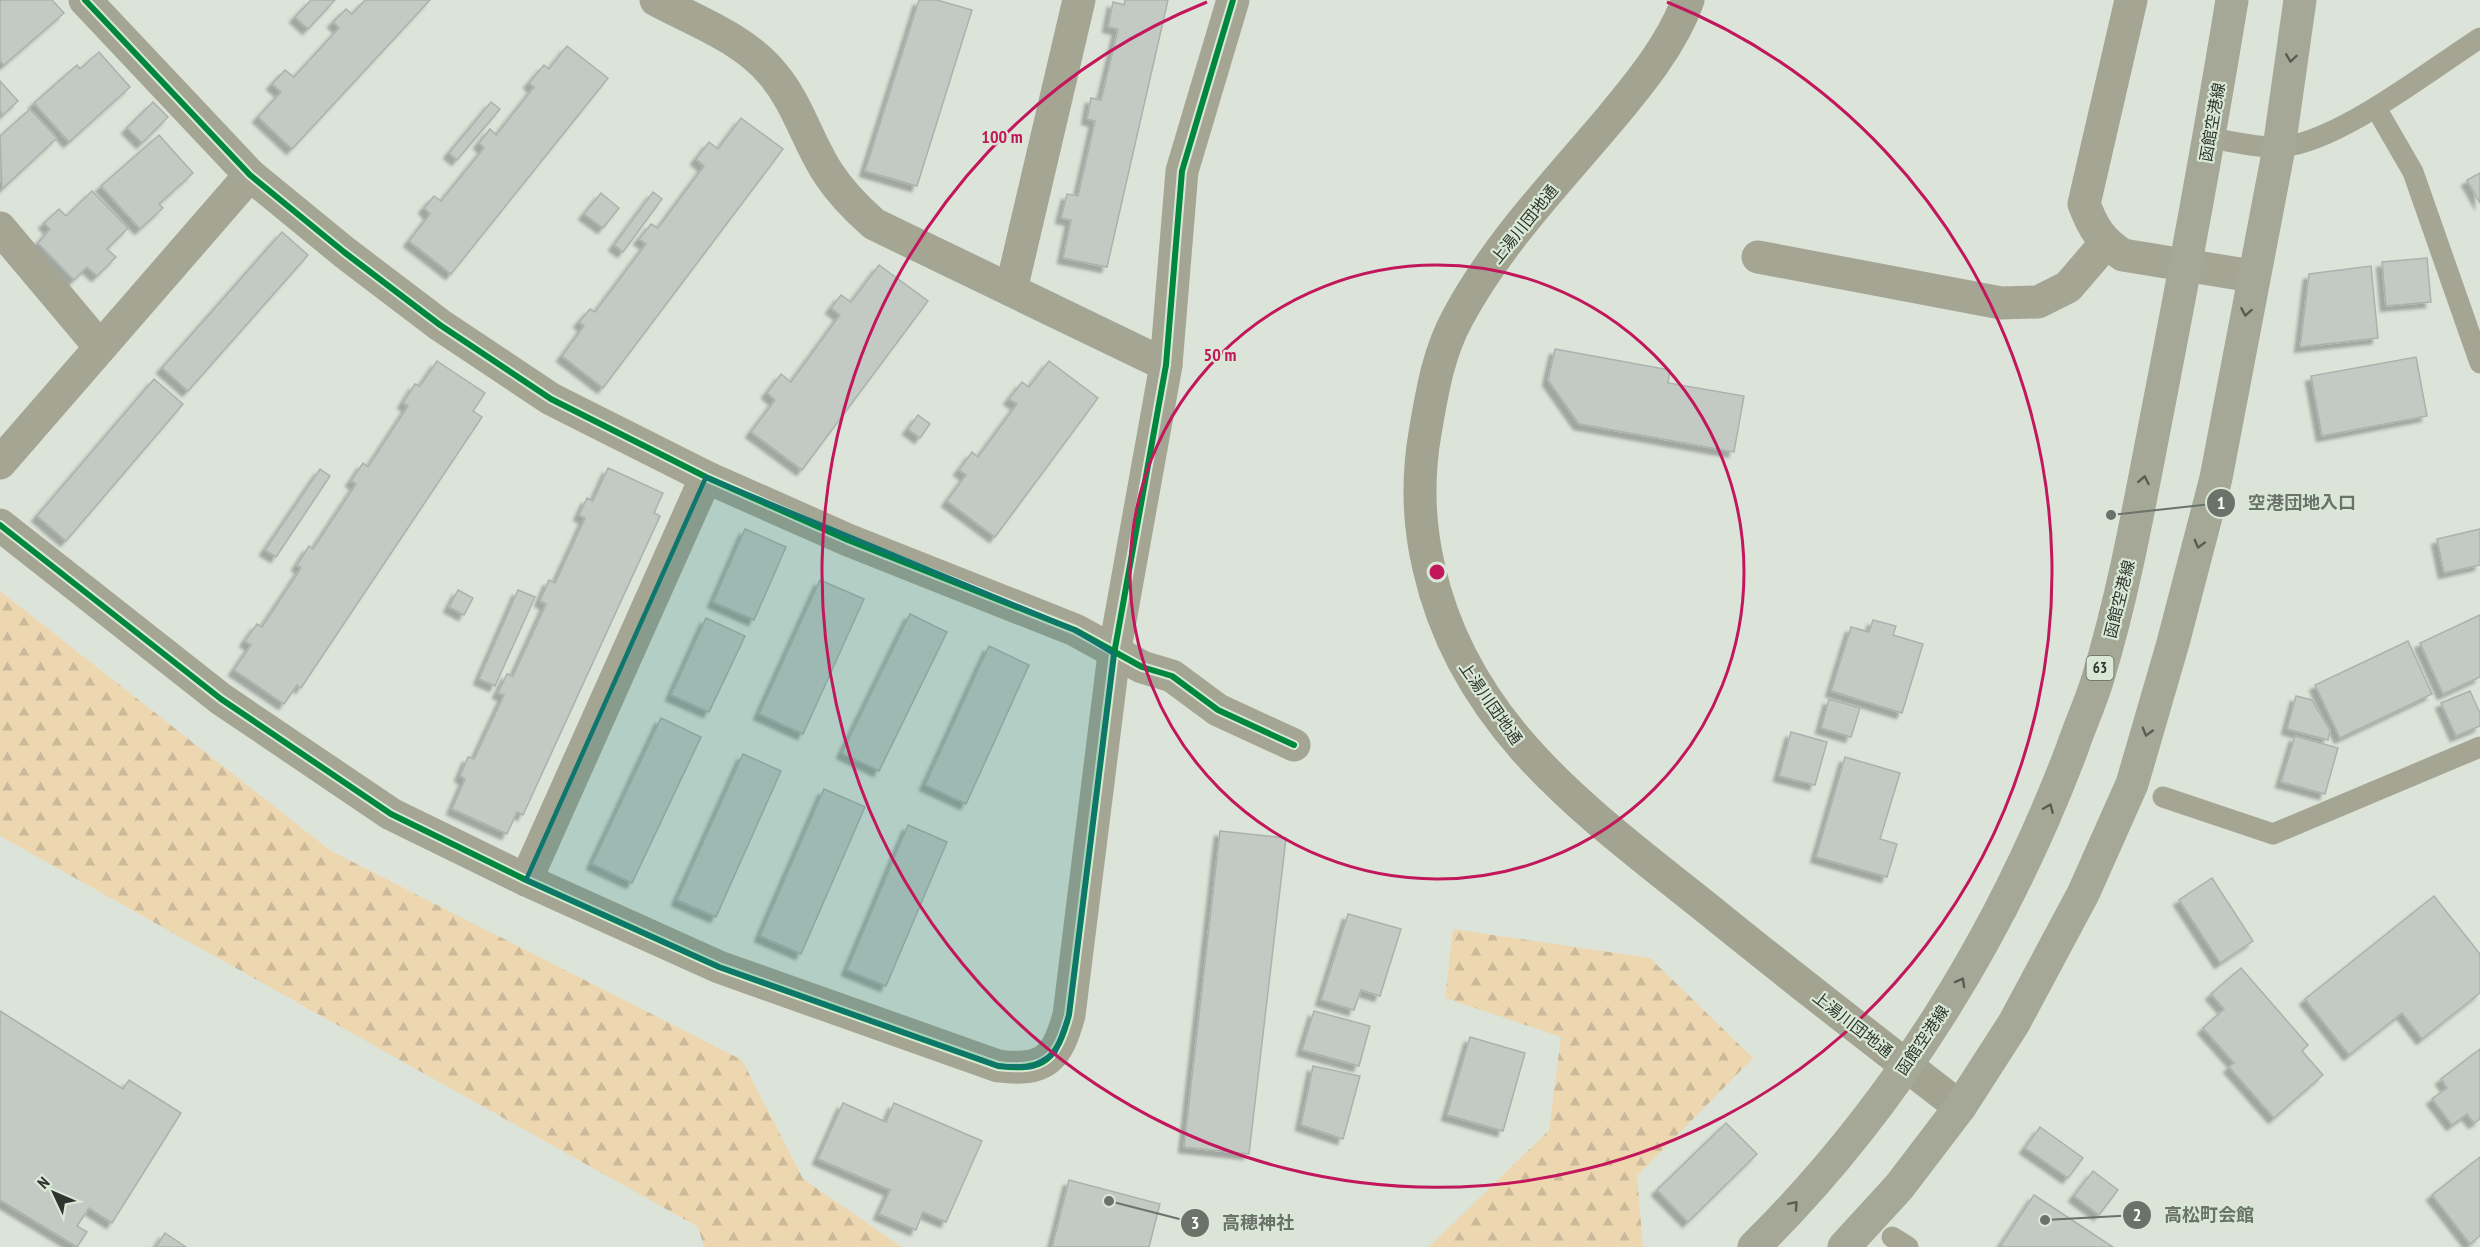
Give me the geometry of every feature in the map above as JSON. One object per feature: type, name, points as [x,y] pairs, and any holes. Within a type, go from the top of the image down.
[{"type":"main road","name":"函館空港線","points":[[1754,1247],[1779,1222],[1846,1144],[1906,1066],[1956,991],[2010,892],[2050,807],[2097,680],[2128,564],[2186,267],[2232,0]]},
{"type":"main road","points":[[1844,1247],[1899,1187],[1960,1107],[2014,1023],[2084,894],[2132,784],[2173,643],[2216,478],[2252,276],[2278,147],[2300,0]]},
{"type":"street","points":[[85,0],[250,175],[344,252],[440,325],[550,399],[706,477],[848,540],[1075,630],[1142,668],[1172,676],[1218,710],[1294,745]]},
{"type":"street","points":[[656,0],[741,45],[771,71],[789,94],[827,172],[850,203],[874,224],[1166,365]]},
{"type":"street","points":[[1011,290],[1079,0]]},
{"type":"street","points":[[0,525],[231,705],[391,814],[526,880],[719,967],[998,1066],[1031,1067],[1045,1062],[1062,1042],[1069,1015],[1114,654],[1166,365],[1182,171],[1233,0]]},
{"type":"street","name":"上湯川団地通","points":[[1689,0],[1683,16],[1652,64],[1514,234],[1482,277],[1457,318],[1440,359],[1423,445],[1418,488],[1420,523],[1436,600],[1452,643],[1473,682],[1522,748],[1575,800],[1851,1024],[1960,1107]]},
{"type":"street","points":[[2131,0],[2084,204],[2093,229],[2105,244],[2123,255],[2252,276]]},
{"type":"street","points":[[0,463],[250,175]]},
{"type":"street","points":[[0,228],[100,347]]},
{"type":"street","points":[[1758,257],[2001,303],[2038,302],[2068,287],[2105,244]]},
{"type":"street","points":[[526,880],[706,477]]},
{"type":"lane","points":[[2209,138],[2278,147],[2311,141],[2376,108],[2477,46]]},
{"type":"lane","points":[[2376,108],[2413,172],[2480,363]]},
{"type":"lane","points":[[2163,798],[2273,834],[2480,747]]},
{"type":"highlighted area","points":[[706,477],[1075,630],[1114,654],[1069,1015],[1055,1053],[1031,1067],[998,1066],[719,967],[526,880]]},
{"type":"green space","points":[[0,591],[331,851],[742,1060],[803,1179],[902,1247],[704,1247],[698,1227],[0,836]]},
{"type":"green space","points":[[1453,929],[1650,958],[1753,1058],[1637,1176],[1643,1247],[1429,1247],[1549,1130],[1561,1037],[1445,998]]},
{"type":"building","points":[[0,0],[52,0],[64,13],[4,65],[0,61]]},
{"type":"building","points":[[311,0],[335,0],[308,29],[295,17]]},
{"type":"building","points":[[365,0],[430,0],[292,149],[258,117],[281,92],[272,84],[285,70],[294,77],[339,28],[333,22],[346,9],[352,14]]},
{"type":"building","points":[[919,0],[937,0],[972,10],[917,186],[865,171]]},
{"type":"building","points":[[1125,0],[1168,0],[1107,267],[1063,258],[1071,220],[1061,218],[1067,194],[1078,196],[1095,121],[1087,119],[1091,98],[1101,100],[1118,29],[1108,27],[1113,2],[1124,5]]},
{"type":"building","points":[[567,46],[608,78],[451,274],[409,241],[430,214],[424,208],[434,196],[441,201],[484,148],[479,143],[490,129],[496,135],[534,87],[529,83],[544,65],[549,69]]},
{"type":"building","points":[[99,52],[130,87],[69,142],[34,103],[77,65],[80,69]]},
{"type":"building","points":[[0,81],[18,101],[3,115],[0,111]]},
{"type":"building","points":[[153,102],[168,117],[142,143],[127,128]]},
{"type":"building","points":[[491,102],[500,109],[457,160],[449,153]]},
{"type":"building","points":[[30,109],[57,138],[2,189],[0,136]]},
{"type":"building","points":[[741,118],[783,149],[603,388],[562,356],[584,326],[579,322],[590,309],[595,312],[646,244],[639,239],[651,224],[658,228],[704,166],[696,159],[709,142],[718,149]]},
{"type":"building","points":[[159,135],[193,173],[159,204],[163,208],[140,229],[101,186]]},
{"type":"building","points":[[2480,173],[2480,203],[2467,180]]},
{"type":"building","points":[[92,191],[128,228],[107,249],[116,257],[97,276],[87,267],[74,280],[38,243],[50,229],[44,223],[59,209],[66,216]]},
{"type":"building","points":[[653,192],[662,199],[623,252],[614,245]]},
{"type":"building","points":[[601,193],[619,208],[603,228],[584,214]]},
{"type":"building","points":[[282,232],[308,255],[188,391],[162,368]]},
{"type":"building","points":[[2427,258],[2431,302],[2386,306],[2382,262]]},
{"type":"building","points":[[879,265],[928,301],[802,470],[751,432],[775,400],[767,393],[781,374],[791,382],[840,315],[831,308],[841,295],[851,302]]},
{"type":"building","points":[[2371,266],[2378,338],[2300,347],[2309,274]]},
{"type":"building","points":[[1555,349],[1670,370],[1668,383],[1744,396],[1734,452],[1579,424],[1548,380]]},
{"type":"building","points":[[2416,357],[2427,416],[2322,436],[2311,376]]},
{"type":"building","points":[[437,361],[485,393],[473,411],[482,417],[301,688],[297,685],[284,704],[234,670],[251,645],[245,641],[257,624],[262,627],[301,568],[297,565],[309,546],[313,549],[356,484],[351,481],[363,463],[368,467],[408,406],[403,403],[415,384],[420,386]]},
{"type":"building","points":[[1049,361],[1098,398],[995,537],[947,501],[966,475],[959,470],[972,452],[978,457],[1017,404],[1009,399],[1022,382],[1029,387]]},
{"type":"building","points":[[154,379],[183,404],[66,541],[37,516]]},
{"type":"building","points":[[918,415],[930,424],[920,438],[908,429]]},
{"type":"building","points":[[608,468],[663,493],[654,513],[660,516],[523,815],[517,812],[507,834],[452,809],[465,779],[460,776],[468,757],[474,759],[504,695],[498,693],[507,674],[513,676],[546,604],[540,601],[549,580],[555,583],[585,518],[579,515],[587,498],[593,501]]},
{"type":"building","points":[[320,469],[330,476],[276,557],[265,550]]},
{"type":"building","points":[[745,529],[786,547],[754,620],[713,602]]},
{"type":"building","points":[[2480,529],[2480,565],[2444,573],[2437,539]]},
{"type":"building","points":[[820,580],[864,599],[803,734],[759,714]]},
{"type":"building","points":[[458,590],[473,598],[464,615],[449,607]]},
{"type":"building","points":[[518,590],[535,597],[495,686],[479,679]]},
{"type":"building","points":[[910,614],[947,632],[879,771],[842,753]]},
{"type":"building","points":[[2480,615],[2480,677],[2443,694],[2420,643]]},
{"type":"building","points":[[706,618],[745,636],[709,712],[671,695]]},
{"type":"building","points":[[1873,620],[1896,626],[1893,635],[1923,644],[1902,713],[1831,691],[1851,627],[1869,632]]},
{"type":"building","points":[[2408,641],[2432,694],[2340,738],[2315,685]]},
{"type":"building","points":[[989,646],[1029,665],[966,804],[925,785]]},
{"type":"building","points":[[2470,691],[2480,713],[2480,726],[2456,736],[2441,703]]},
{"type":"building","points":[[2296,696],[2312,700],[2330,730],[2328,740],[2287,729]]},
{"type":"building","points":[[1829,699],[1860,708],[1851,737],[1821,728]]},
{"type":"building","points":[[661,718],[701,737],[632,883],[592,864]]},
{"type":"building","points":[[1791,732],[1827,742],[1815,785],[1779,776]]},
{"type":"building","points":[[2295,736],[2338,748],[2325,794],[2281,782]]},
{"type":"building","points":[[743,754],[781,771],[716,917],[677,900]]},
{"type":"building","points":[[1845,757],[1900,773],[1880,839],[1897,844],[1887,877],[1816,857]]},
{"type":"building","points":[[824,789],[865,807],[801,954],[760,936]]},
{"type":"building","points":[[908,825],[947,842],[886,986],[847,970]]},
{"type":"building","points":[[1220,831],[1286,838],[1249,1154],[1184,1147]]},
{"type":"building","points":[[2212,878],[2253,941],[2220,963],[2179,900]]},
{"type":"building","points":[[2434,896],[2480,954],[2480,993],[2422,1039],[2402,1013],[2349,1055],[2305,999]]},
{"type":"building","points":[[1348,914],[1401,929],[1380,996],[1361,990],[1354,1010],[1321,1000]]},
{"type":"building","points":[[2241,968],[2308,1045],[2302,1051],[2323,1075],[2274,1118],[2229,1067],[2234,1063],[2203,1028],[2224,1009],[2211,994]]},
{"type":"building","points":[[0,1011],[123,1089],[129,1080],[181,1113],[112,1223],[89,1208],[77,1226],[87,1232],[77,1247],[0,1200]]},
{"type":"building","points":[[1314,1011],[1370,1026],[1359,1066],[1302,1050]]},
{"type":"building","points":[[1470,1037],[1525,1053],[1503,1131],[1447,1115]]},
{"type":"building","points":[[2480,1049],[2480,1119],[2474,1123],[2467,1114],[2452,1125],[2432,1099],[2447,1088],[2441,1079]]},
{"type":"building","points":[[1313,1066],[1360,1076],[1343,1139],[1301,1125]]},
{"type":"building","points":[[843,1103],[886,1122],[894,1103],[982,1141],[946,1222],[923,1212],[916,1230],[879,1214],[890,1190],[818,1159]]},
{"type":"building","points":[[1726,1123],[1757,1154],[1688,1222],[1657,1190]]},
{"type":"building","points":[[2040,1127],[2083,1158],[2068,1178],[2025,1148]]},
{"type":"building","points":[[2480,1157],[2480,1236],[2470,1244],[2432,1195]]},
{"type":"building","points":[[2093,1171],[2118,1190],[2099,1215],[2074,1196]]},
{"type":"building","points":[[1069,1180],[1160,1204],[1149,1247],[1052,1247]]},
{"type":"building","points":[[2034,1195],[2113,1247],[2004,1247],[2001,1245]]},
{"type":"building","points":[[165,1233],[186,1247],[156,1247]]},
{"type":"cycle path","points":[[85,0],[250,175],[344,252],[440,325],[551,399],[706,477],[848,540],[1075,630],[1142,667],[1172,676],[1218,710],[1294,745]]},
{"type":"cycle path","points":[[0,525],[221,699],[391,814],[526,880],[719,967],[998,1066],[1027,1067],[1038,1064],[1054,1052],[1069,1015],[1114,654],[1166,365],[1182,171],[1233,0]]},
{"type":"place","name":"空港団地入口","points":[[2111,515]]},
{"type":"place","name":"高穂神社","points":[[1109,1201]]},
{"type":"place","name":"高松町会館","points":[[2045,1220]]}]
